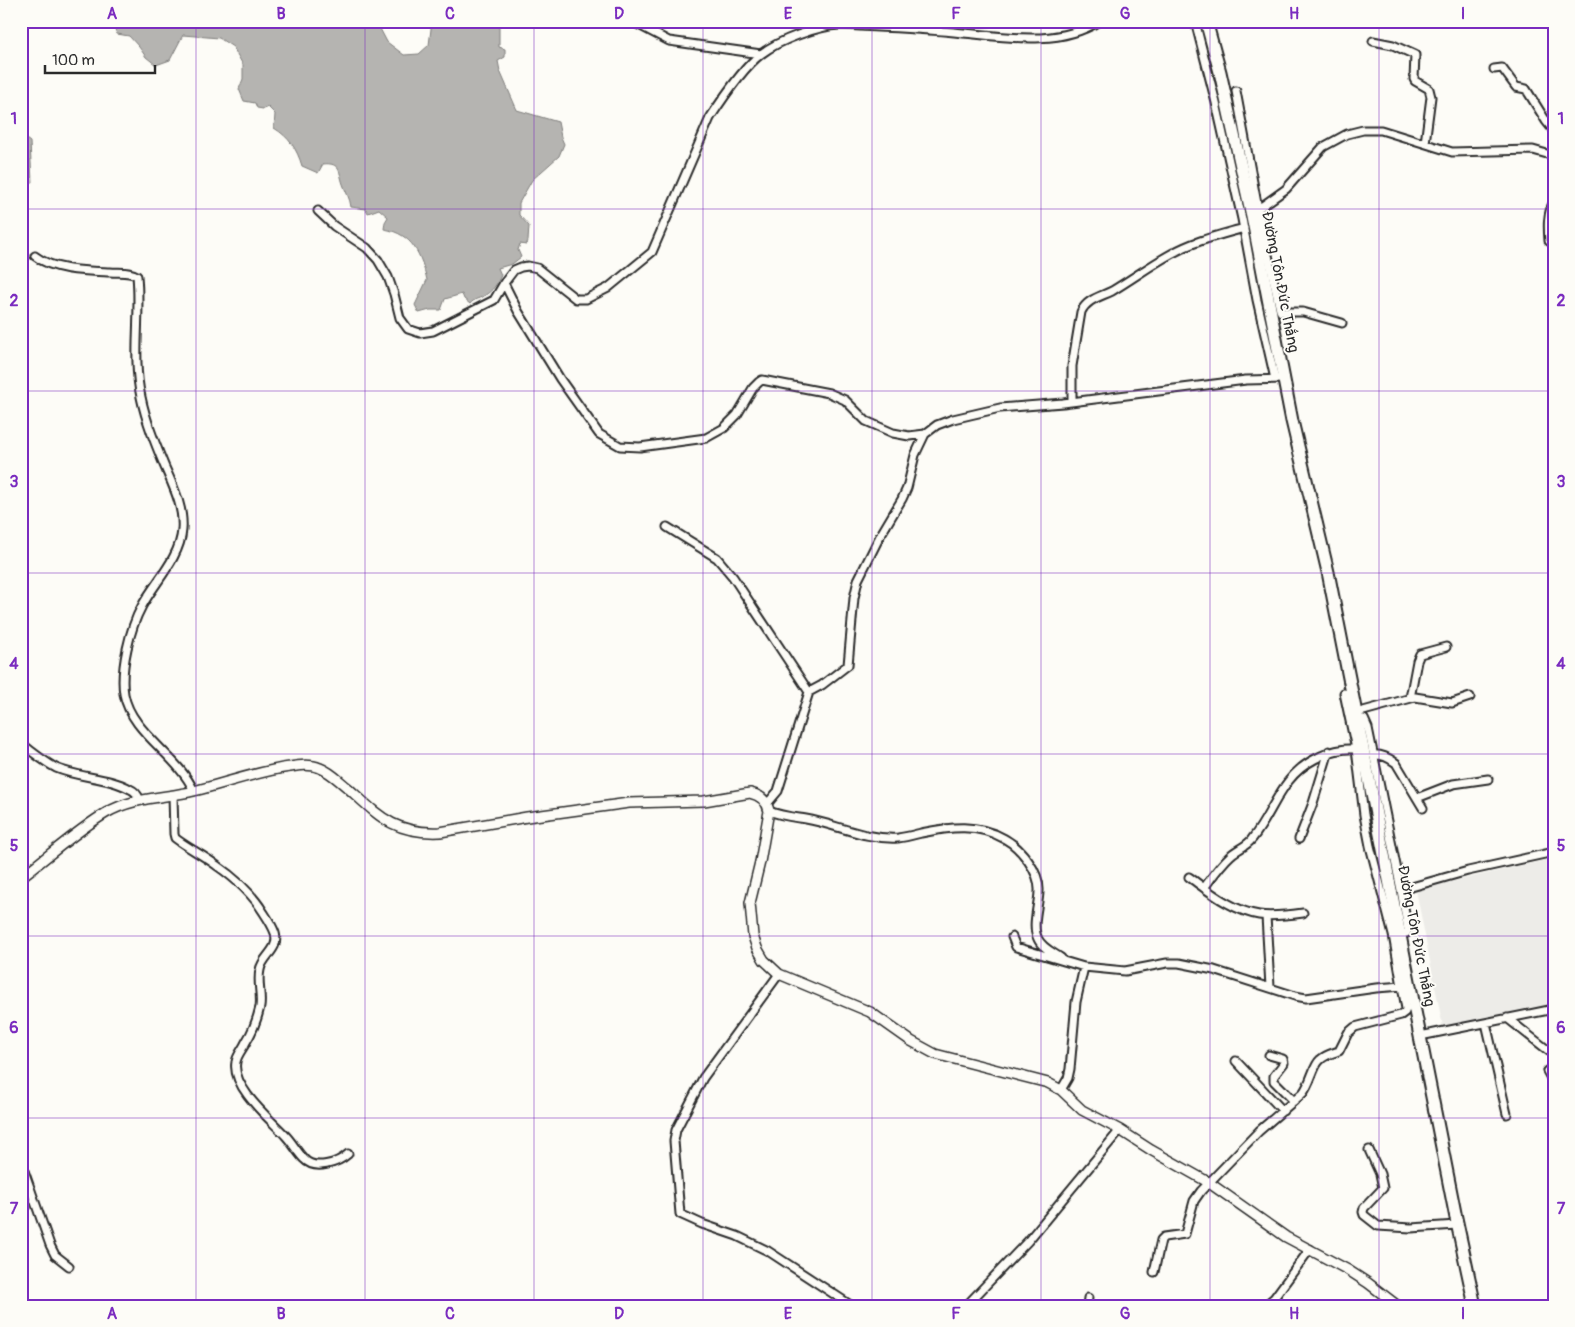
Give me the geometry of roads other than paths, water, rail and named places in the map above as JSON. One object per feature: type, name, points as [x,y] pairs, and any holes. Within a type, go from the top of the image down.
[{"type":"highway","name":"Đường Tôn Đức Thắng","points":[[1206,21],[1220,72],[1253,215],[1280,379],[1328,572],[1364,751],[1397,934],[1420,1036],[1475,1306]]},
{"type":"street","points":[[318,212],[334,226],[367,248],[378,260],[394,294],[400,318],[408,329],[420,333],[433,332],[494,300],[514,270],[521,267],[537,268],[576,299],[586,299],[608,288],[646,259],[652,252],[710,118],[735,83],[761,54],[816,28],[828,25],[840,24],[1040,38],[1057,37],[1076,32],[1099,21]]},
{"type":"street","points":[[1195,21],[1216,103],[1253,215],[1281,312],[1302,312],[1342,323]]},
{"type":"street","points":[[633,22],[669,41],[761,54]]},
{"type":"street","points":[[1373,41],[1393,45],[1416,55],[1414,79],[1429,89],[1431,96],[1425,143]]},
{"type":"street","points":[[1494,69],[1502,68],[1516,86],[1526,89],[1554,131]]},
{"type":"street","points":[[1236,90],[1253,215]]},
{"type":"street","points":[[1072,401],[1072,366],[1081,312],[1089,301],[1112,291],[1172,253],[1195,243],[1244,228],[1253,215],[1286,189],[1323,147],[1347,134],[1374,129],[1452,152],[1534,150],[1554,156]]},
{"type":"street","points":[[1554,202],[1549,212],[1549,240],[1554,245]]},
{"type":"street","points":[[504,283],[518,312],[560,379],[599,434],[620,446],[640,446],[706,438],[724,428],[737,415],[753,388],[762,380],[829,393],[845,400],[866,421],[893,433],[909,436],[925,434],[943,422],[1000,408],[1125,396],[1246,380],[1280,379],[1256,300],[1244,228]]},
{"type":"street","points":[[36,256],[42,261],[52,264],[86,270],[128,273],[137,276],[137,373],[140,394],[145,415],[180,505],[182,530],[179,546],[141,607],[134,625],[124,670],[124,694],[132,716],[186,775],[194,791]]},
{"type":"street","points":[[925,434],[915,455],[907,488],[902,499],[880,536],[858,580],[854,598],[848,664],[822,685],[809,692],[778,791],[768,808],[760,862],[750,903],[753,936],[757,948],[764,960],[779,974],[870,1012],[911,1041],[935,1054],[1032,1078],[1061,1090],[1082,1110],[1208,1182],[1286,1237],[1368,1282],[1398,1306]]},
{"type":"street","points":[[668,527],[717,558],[733,577],[809,692]]},
{"type":"street","points":[[1410,698],[1420,654],[1446,647]]},
{"type":"street","points":[[1344,693],[1386,825],[1402,890],[1408,930],[1407,933],[1397,934]]},
{"type":"street","points":[[1356,715],[1410,698],[1428,698],[1452,703],[1470,697]]},
{"type":"street","points":[[21,743],[56,768],[72,774],[132,789],[140,800]]},
{"type":"street","points":[[1204,888],[1219,867],[1253,838],[1291,776],[1302,766],[1329,751],[1342,748],[1364,751],[1389,758],[1396,763],[1424,808]]},
{"type":"street","points":[[1299,839],[1313,803],[1329,751]]},
{"type":"street","points":[[1154,1272],[1161,1240],[1164,1237],[1185,1234],[1194,1201],[1208,1182],[1259,1131],[1309,1086],[1316,1065],[1321,1059],[1340,1051],[1348,1033],[1355,1027],[1405,1012],[1397,934],[1370,846],[1370,827],[1364,814],[1364,751]]},
{"type":"street","points":[[21,877],[106,813],[140,800],[194,791],[288,767],[306,765],[320,767],[331,773],[378,815],[393,825],[406,830],[427,832],[440,832],[527,817],[629,803],[704,801],[750,793],[761,797],[768,808],[777,815],[806,819],[851,831],[899,838],[947,828],[962,827],[982,830],[1006,839],[1020,850],[1030,863],[1040,888],[1036,928],[1037,937],[1041,944],[1066,961]]},
{"type":"street","points":[[1417,798],[1453,784],[1488,779]]},
{"type":"street","points":[[173,795],[175,838],[216,865],[251,894],[276,935],[271,953],[262,963],[259,971],[260,1005],[256,1023],[235,1063],[236,1072],[244,1091],[255,1105],[286,1136],[304,1160],[317,1165],[343,1159],[348,1154]]},
{"type":"street","points":[[1402,890],[1468,871],[1554,852]]},
{"type":"street","points":[[1190,877],[1204,888],[1241,910],[1266,916],[1303,913]]},
{"type":"street","points":[[1266,916],[1270,987]]},
{"type":"street","points":[[1012,936],[1016,947],[1084,967],[1125,970],[1167,963],[1179,963],[1214,970],[1306,998],[1403,986]]},
{"type":"street","points":[[1061,1090],[1068,1078],[1070,1069],[1076,1002],[1084,967]]},
{"type":"street","points":[[779,974],[703,1078],[676,1130],[674,1141],[680,1214],[702,1224],[738,1236],[768,1250],[852,1306]]},
{"type":"street","points":[[1420,1036],[1554,1009]]},
{"type":"street","points":[[1507,1018],[1554,1055]]},
{"type":"street","points":[[1486,1023],[1507,1114]]},
{"type":"street","points":[[1269,1055],[1283,1059],[1284,1063],[1274,1076],[1274,1082],[1294,1101]]},
{"type":"street","points":[[1236,1061],[1283,1111]]},
{"type":"street","points":[[1554,1066],[1547,1071],[1554,1084]]},
{"type":"street","points":[[966,1306],[1028,1241],[1120,1130]]},
{"type":"street","points":[[1369,1150],[1380,1174],[1383,1188],[1364,1208],[1362,1212],[1364,1215],[1378,1226],[1411,1228],[1457,1225]]},
{"type":"street","points":[[21,1162],[50,1245],[55,1255],[69,1266]]},
{"type":"street","points":[[1260,1306],[1274,1298],[1310,1250]]},
{"type":"street","points":[[1087,1306],[1088,1298]]}]
